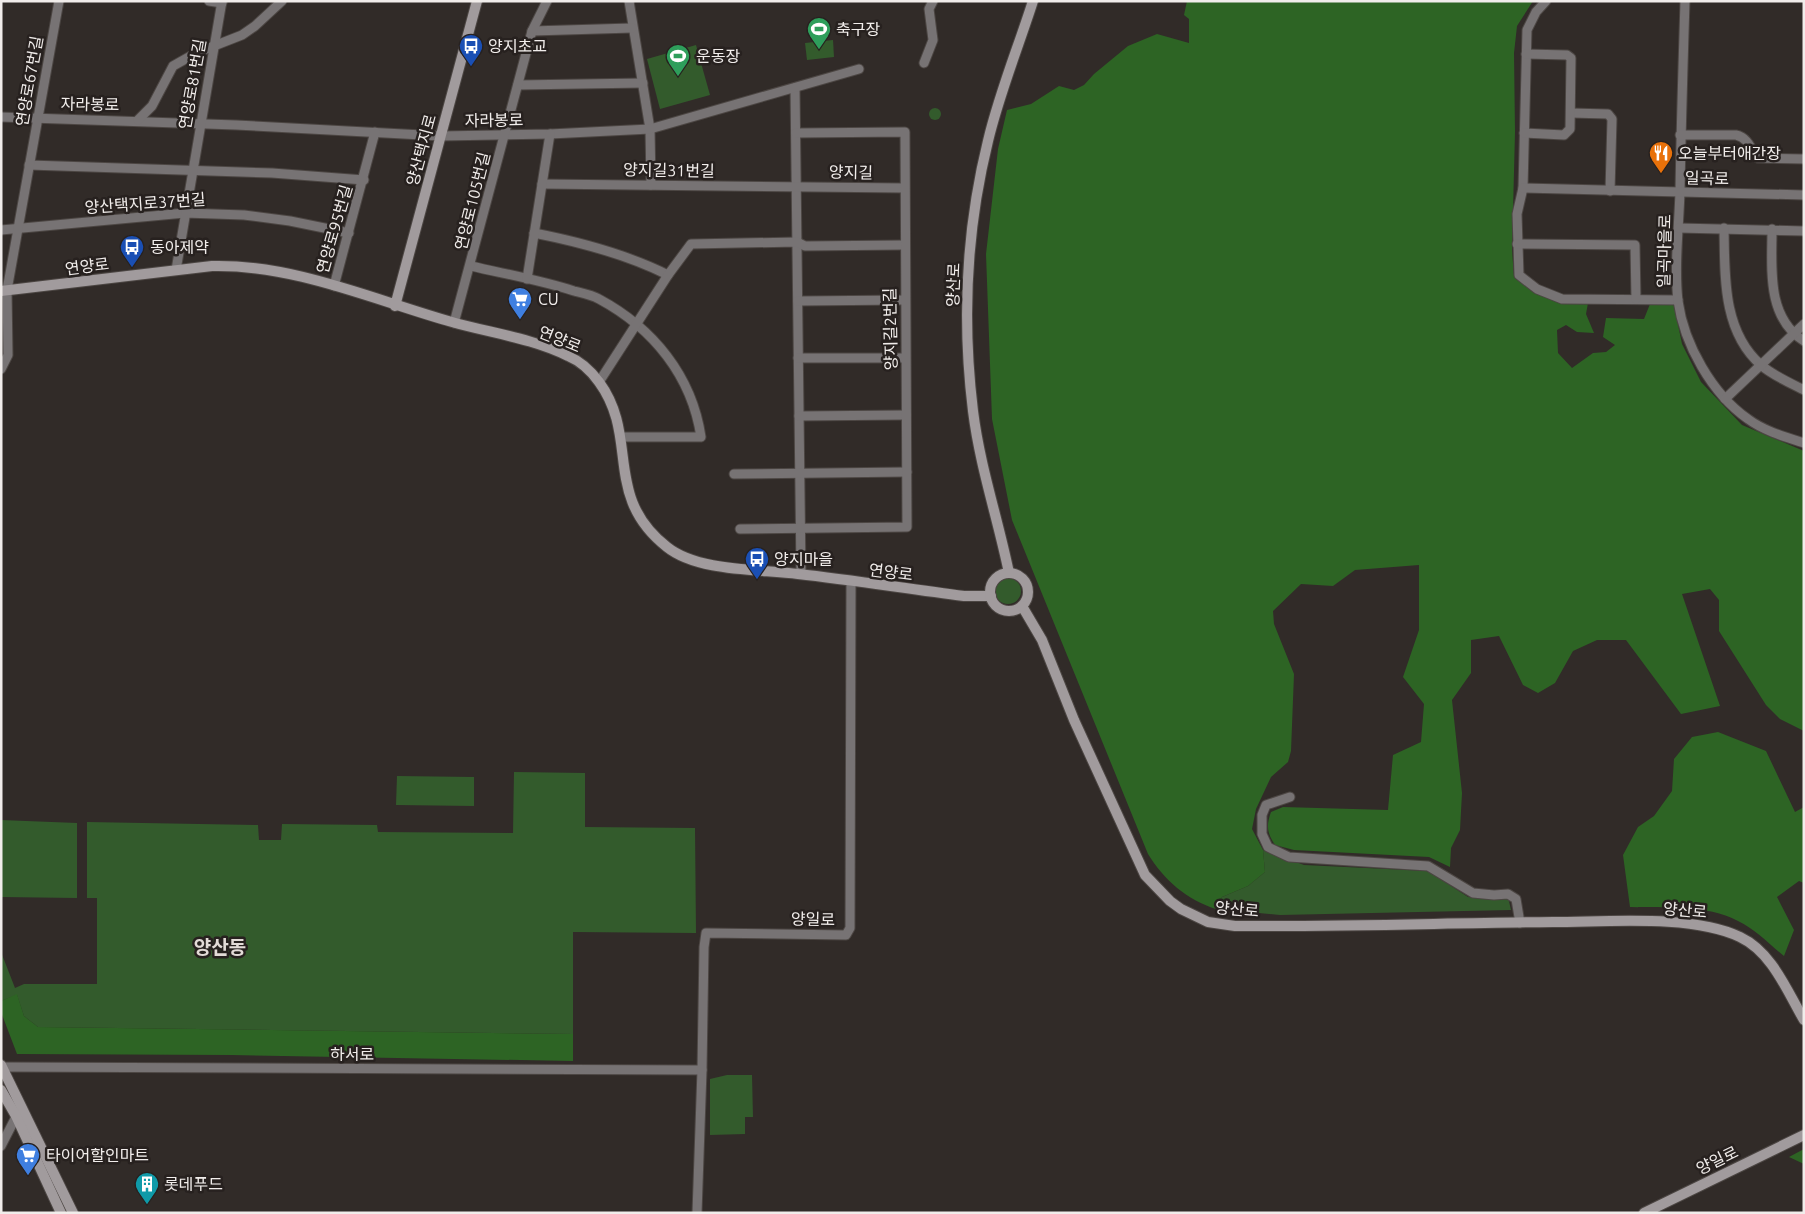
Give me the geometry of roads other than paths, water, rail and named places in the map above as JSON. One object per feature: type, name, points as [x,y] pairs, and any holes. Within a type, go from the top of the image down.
[{"type":"street","name":"연양로67번길","points":[[1,369],[8,355],[4,291],[59,1]]},
{"type":"street","name":"연양로81번길","points":[[176,270],[222,2],[209,1]]},
{"type":"street","points":[[138,120],[152,106],[173,66],[242,35],[255,26],[282,1]]},
{"type":"street","name":"양산택지로","points":[[395,306],[477,1]]},
{"type":"street","name":"연양로105번길","points":[[454,323],[471,266],[503,135],[532,31],[547,1]]},
{"type":"street","points":[[628,1],[650,129],[651,185]]},
{"type":"street","points":[[924,63],[933,40],[929,9],[933,1]]},
{"type":"street","name":"양산로","points":[[1009,573],[988,491],[973,413],[967,328],[968,276],[974,210],[988,140],[1033,1]]},
{"type":"street","points":[[1546,1],[1536,12],[1527,30],[1523,188],[1517,214],[1519,275],[1537,289],[1562,298],[1678,300]]},
{"type":"street","name":"일곡마을로","points":[[1685,1],[1680,135],[1678,300],[1690,344],[1725,399],[1748,420],[1772,432],[1804,443]]},
{"type":"street","points":[[532,31],[632,28]]},
{"type":"street","points":[[1524,133],[1564,135],[1570,130],[1571,113],[1571,58],[1567,55],[1526,54]]},
{"type":"street","name":"자라봉로","points":[[1,117],[138,120],[441,136],[550,134],[650,129],[859,69]]},
{"type":"street","points":[[518,85],[643,83]]},
{"type":"street","points":[[795,88],[801,574]]},
{"type":"street","points":[[1571,113],[1608,114],[1612,119],[1610,191]]},
{"type":"street","name":"연양로95번길","points":[[334,286],[364,180],[375,132]]},
{"type":"street","name":"양지길2번길","points":[[796,133],[905,132],[904,300],[908,528],[800,527]]},
{"type":"street","points":[[527,279],[550,134]]},
{"type":"street","points":[[1680,135],[1742,136],[1757,158],[1804,159]]},
{"type":"street","points":[[29,165],[193,170]]},
{"type":"street","name":"연양로95번길","points":[[193,170],[272,173],[364,180]]},
{"type":"street","name":"양지길31번길","points":[[542,184],[796,186]]},
{"type":"street","name":"양지길","points":[[796,186],[904,188]]},
{"type":"street","name":"일곡로","points":[[1523,188],[1804,195]]},
{"type":"street","name":"양산택지로37번길","points":[[1,230],[186,213],[244,215],[290,221],[349,233]]},
{"type":"street","points":[[1679,228],[1804,231]]},
{"type":"street","points":[[1724,228],[1725,292],[1732,317],[1743,342],[1760,365],[1804,390]]},
{"type":"street","points":[[1772,229],[1772,281],[1781,316],[1793,334],[1804,341]]},
{"type":"street","points":[[534,233],[606,250],[644,263],[668,275]]},
{"type":"street","points":[[599,382],[668,275],[691,244],[797,242],[805,246],[904,245]]},
{"type":"street","points":[[1517,244],[1635,246],[1636,298]]},
{"type":"street","name":"연양로","points":[[4,291],[176,270],[234,265],[279,272],[334,286],[454,323],[553,349],[583,365],[599,382],[612,405],[621,437],[624,478],[631,502],[643,522],[668,548],[697,561],[725,567],[801,574],[964,596],[991,596]]},
{"type":"street","name":"연양로105번길","points":[[471,266],[558,286],[598,298],[637,325],[654,340],[678,371],[696,412],[701,437],[621,437]]},
{"type":"street","points":[[798,301],[904,300]]},
{"type":"street","points":[[1725,399],[1804,324]]},
{"type":"street","points":[[798,358],[905,358]]},
{"type":"street","points":[[799,416],[906,415]]},
{"type":"street","points":[[734,474],[907,472]]},
{"type":"street","points":[[740,528],[800,527]]},
{"type":"street","points":[[1009,573],[1021,577],[1027,586],[1027,598],[1022,606],[1017,609],[1005,610],[995,604],[991,596],[991,588],[995,580],[1009,573]]},
{"type":"street","name":"양일로","points":[[697,1213],[704,947],[706,933],[846,935],[850,928],[851,582]]},
{"type":"street","name":"양산로","points":[[1022,606],[1042,640],[1134,854],[1154,886],[1181,909],[1208,922],[1235,926],[1692,923],[1716,928],[1741,938],[1762,954],[1776,971],[1804,1020]]},
{"type":"street","points":[[1290,797],[1266,805],[1262,815],[1262,834],[1268,847],[1289,857],[1428,866],[1473,893],[1508,894],[1516,899],[1520,923]]},
{"type":"street","name":"하서로","points":[[73,1213],[2,1066],[702,1070]]},
{"type":"street","points":[[1,1090],[16,1116],[61,1213]]},
{"type":"street","points":[[1,1146],[22,1106]]},
{"type":"street","name":"양일로","points":[[1644,1213],[1804,1135]]},
{"type":"place","name":"축구장","points":[[819,50]]},
{"type":"place","name":"양지초교","points":[[471,67]]},
{"type":"place","name":"운동장","points":[[678,77]]},
{"type":"place","name":"오늘부터애간장","points":[[1661,174]]},
{"type":"place","name":"동아제약","points":[[132,268]]},
{"type":"place","name":"CU","points":[[520,320]]},
{"type":"place","name":"양지마을","points":[[757,580]]},
{"type":"place","name":"타이어할인마트","points":[[28,1176]]},
{"type":"place","name":"롯데푸드","points":[[147,1205]]},
{"type":"district","name":"양산동","points":[[220,947]]}]
